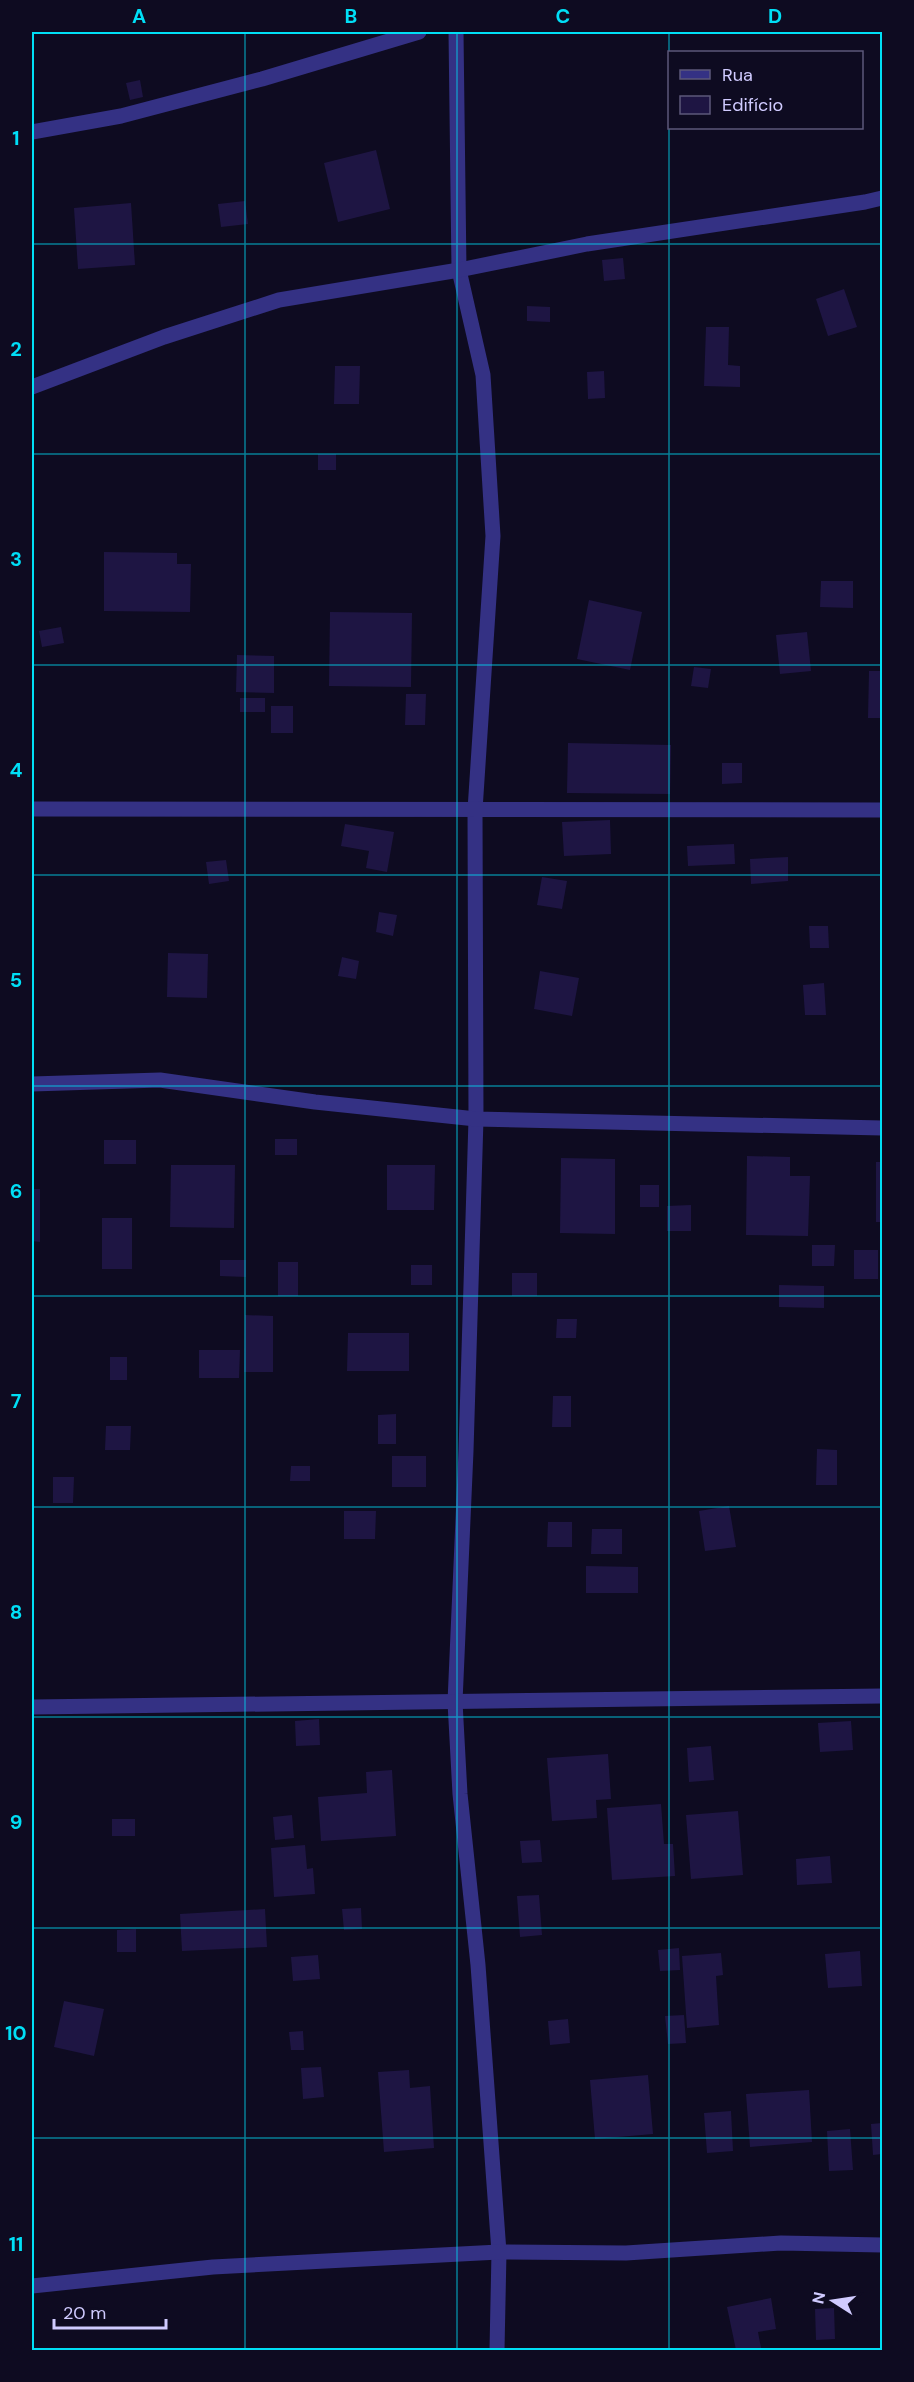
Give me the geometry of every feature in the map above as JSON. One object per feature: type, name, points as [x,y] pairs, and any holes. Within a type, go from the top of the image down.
[{"type":"street","points":[[32,132],[121,116],[262,79],[419,32]]},
{"type":"street","points":[[456,32],[459,270],[483,375],[493,536],[475,810],[476,1119],[466,1451],[455,1702],[460,1794],[478,1965],[499,2252],[497,2350]]},
{"type":"street","points":[[32,387],[164,337],[279,300],[459,270],[587,244],[882,198]]},
{"type":"street","points":[[32,809],[882,810]]},
{"type":"street","points":[[32,1084],[160,1080],[315,1102],[476,1119],[882,1128]]},
{"type":"street","points":[[32,1707],[882,1696]]},
{"type":"street","points":[[32,2286],[213,2267],[499,2252],[626,2253],[781,2243],[882,2245]]},
{"type":"building","points":[[140,80],[143,97],[130,100],[126,83]]},
{"type":"building","points":[[376,150],[390,209],[338,222],[324,163]]},
{"type":"building","points":[[245,201],[248,224],[221,227],[218,204]]},
{"type":"building","points":[[131,203],[135,265],[78,269],[74,208]]},
{"type":"building","points":[[623,258],[625,279],[604,281],[602,260]]},
{"type":"building","points":[[844,289],[857,327],[828,336],[816,299]]},
{"type":"building","points":[[527,306],[550,307],[550,322],[527,321]]},
{"type":"building","points":[[706,327],[729,327],[728,365],[740,366],[740,387],[704,386]]},
{"type":"building","points":[[335,366],[360,366],[359,404],[334,404]]},
{"type":"building","points":[[604,371],[605,398],[588,399],[587,372]]},
{"type":"building","points":[[318,454],[336,454],[336,470],[318,470]]},
{"type":"building","points":[[104,552],[177,553],[177,564],[191,564],[190,612],[104,611]]},
{"type":"building","points":[[821,581],[853,581],[853,608],[820,607]]},
{"type":"building","points":[[589,600],[642,612],[630,670],[577,659]]},
{"type":"building","points":[[330,612],[412,613],[411,687],[329,686]]},
{"type":"building","points":[[61,627],[64,643],[42,647],[39,631]]},
{"type":"building","points":[[807,632],[811,671],[780,674],[776,635]]},
{"type":"building","points":[[237,655],[274,656],[274,693],[236,692]]},
{"type":"building","points":[[694,667],[711,669],[708,688],[691,686]]},
{"type":"building","points":[[869,671],[882,671],[882,718],[868,718]]},
{"type":"building","points":[[406,694],[426,694],[425,725],[405,725]]},
{"type":"building","points":[[240,698],[265,698],[265,712],[240,712]]},
{"type":"building","points":[[271,706],[293,706],[293,733],[271,733]]},
{"type":"building","points":[[568,743],[671,745],[670,794],[567,793]]},
{"type":"building","points":[[722,763],[742,763],[742,783],[722,784]]},
{"type":"building","points":[[610,820],[611,854],[564,856],[562,822]]},
{"type":"building","points":[[345,824],[394,832],[387,872],[366,868],[369,851],[341,846]]},
{"type":"building","points":[[734,844],[735,864],[688,866],[687,846]]},
{"type":"building","points":[[788,857],[788,881],[751,884],[750,859]]},
{"type":"building","points":[[226,860],[229,881],[209,884],[206,862]]},
{"type":"building","points":[[542,877],[567,881],[562,909],[537,905]]},
{"type":"building","points":[[379,912],[397,915],[393,936],[376,932]]},
{"type":"building","points":[[809,926],[828,926],[829,948],[810,948]]},
{"type":"building","points":[[168,953],[208,954],[207,998],[167,997]]},
{"type":"building","points":[[342,957],[359,961],[356,979],[338,976]]},
{"type":"building","points":[[540,971],[579,978],[572,1016],[534,1009]]},
{"type":"building","points":[[824,983],[826,1015],[805,1015],[803,985]]},
{"type":"building","points":[[275,1139],[297,1139],[297,1155],[275,1155]]},
{"type":"building","points":[[104,1140],[136,1140],[136,1164],[104,1164]]},
{"type":"building","points":[[747,1156],[790,1157],[790,1176],[810,1176],[808,1236],[746,1235]]},
{"type":"building","points":[[561,1158],[615,1159],[615,1234],[560,1233]]},
{"type":"building","points":[[876,1162],[882,1162],[882,1222],[876,1222]]},
{"type":"building","points":[[171,1165],[235,1165],[234,1228],[170,1227]]},
{"type":"building","points":[[387,1165],[435,1165],[434,1210],[387,1210]]},
{"type":"building","points":[[640,1185],[659,1185],[659,1207],[640,1207]]},
{"type":"building","points":[[32,1189],[40,1189],[40,1242],[32,1241]]},
{"type":"building","points":[[691,1205],[691,1231],[667,1231],[667,1206]]},
{"type":"building","points":[[102,1218],[132,1218],[132,1269],[102,1269]]},
{"type":"building","points":[[812,1245],[835,1245],[834,1266],[812,1266]]},
{"type":"building","points":[[854,1250],[878,1250],[878,1279],[854,1279]]},
{"type":"building","points":[[220,1260],[246,1260],[246,1277],[220,1276]]},
{"type":"building","points":[[278,1262],[298,1262],[298,1296],[278,1296]]},
{"type":"building","points":[[411,1265],[432,1265],[432,1285],[411,1285]]},
{"type":"building","points":[[512,1273],[537,1273],[537,1296],[512,1296]]},
{"type":"building","points":[[779,1285],[824,1286],[824,1308],[779,1307]]},
{"type":"building","points":[[245,1315],[273,1316],[273,1372],[244,1372]]},
{"type":"building","points":[[557,1319],[577,1319],[576,1338],[556,1338]]},
{"type":"building","points":[[348,1333],[409,1333],[409,1371],[347,1371]]},
{"type":"building","points":[[199,1350],[240,1350],[239,1378],[199,1378]]},
{"type":"building","points":[[110,1357],[127,1357],[127,1380],[110,1380]]},
{"type":"building","points":[[553,1396],[571,1396],[571,1427],[552,1427]]},
{"type":"building","points":[[396,1414],[396,1444],[378,1444],[378,1415]]},
{"type":"building","points":[[106,1426],[131,1426],[130,1450],[105,1450]]},
{"type":"building","points":[[817,1449],[837,1450],[837,1485],[816,1485]]},
{"type":"building","points":[[392,1456],[426,1456],[426,1487],[392,1487]]},
{"type":"building","points":[[291,1466],[310,1466],[310,1481],[290,1481]]},
{"type":"building","points":[[53,1477],[74,1477],[73,1503],[53,1503]]},
{"type":"building","points":[[729,1506],[736,1547],[705,1551],[699,1511]]},
{"type":"building","points":[[344,1511],[376,1511],[375,1539],[344,1539]]},
{"type":"building","points":[[548,1522],[572,1522],[572,1547],[547,1547]]},
{"type":"building","points":[[592,1529],[622,1529],[622,1554],[591,1554]]},
{"type":"building","points":[[586,1566],[638,1567],[638,1593],[586,1593]]},
{"type":"building","points":[[319,1719],[320,1745],[296,1746],[295,1721]]},
{"type":"building","points":[[851,1721],[853,1750],[820,1752],[818,1723]]},
{"type":"building","points":[[711,1746],[714,1780],[689,1782],[687,1748]]},
{"type":"building","points":[[608,1754],[611,1799],[596,1800],[597,1818],[552,1821],[547,1758]]},
{"type":"building","points":[[392,1770],[396,1836],[321,1841],[318,1797],[367,1793],[366,1772]]},
{"type":"building","points":[[661,1804],[664,1844],[673,1844],[675,1876],[612,1880],[607,1808]]},
{"type":"building","points":[[738,1811],[743,1875],[691,1879],[686,1815]]},
{"type":"building","points":[[292,1815],[294,1838],[275,1840],[273,1817]]},
{"type":"building","points":[[112,1819],[135,1819],[135,1836],[112,1836]]},
{"type":"building","points":[[540,1840],[542,1862],[522,1863],[520,1841]]},
{"type":"building","points":[[305,1845],[307,1869],[313,1868],[315,1894],[274,1897],[271,1848]]},
{"type":"building","points":[[830,1856],[832,1883],[797,1885],[796,1859]]},
{"type":"building","points":[[539,1895],[542,1935],[520,1937],[517,1896]]},
{"type":"building","points":[[361,1908],[362,1929],[344,1930],[342,1909]]},
{"type":"building","points":[[265,1909],[267,1947],[182,1951],[180,1914]]},
{"type":"building","points":[[136,1929],[136,1952],[117,1952],[117,1930]]},
{"type":"building","points":[[679,1948],[680,1970],[660,1971],[658,1950]]},
{"type":"building","points":[[860,1951],[862,1986],[828,1988],[825,1954]]},
{"type":"building","points":[[721,1953],[723,1975],[716,1976],[719,2025],[687,2028],[682,1956]]},
{"type":"building","points":[[318,1955],[320,1979],[293,1981],[291,1957]]},
{"type":"building","points":[[64,2001],[104,2009],[94,2056],[54,2047]]},
{"type":"building","points":[[684,2015],[686,2043],[668,2044],[665,2016]]},
{"type":"building","points":[[568,2019],[570,2043],[550,2045],[548,2021]]},
{"type":"building","points":[[303,2031],[304,2050],[291,2050],[289,2032]]},
{"type":"building","points":[[321,2067],[324,2097],[303,2099],[301,2068]]},
{"type":"building","points":[[409,2070],[410,2088],[430,2086],[434,2148],[384,2152],[378,2072]]},
{"type":"building","points":[[648,2075],[653,2134],[595,2139],[590,2080]]},
{"type":"building","points":[[809,2090],[812,2142],[750,2147],[746,2094]]},
{"type":"building","points":[[731,2111],[733,2151],[707,2153],[704,2113]]},
{"type":"building","points":[[882,2123],[882,2154],[873,2155],[871,2124]]},
{"type":"building","points":[[850,2129],[853,2170],[829,2171],[827,2131]]},
{"type":"building","points":[[771,2298],[776,2329],[758,2332],[761,2348],[736,2350],[727,2307]]},
{"type":"building","points":[[834,2308],[835,2339],[816,2340],[815,2309]]}]
